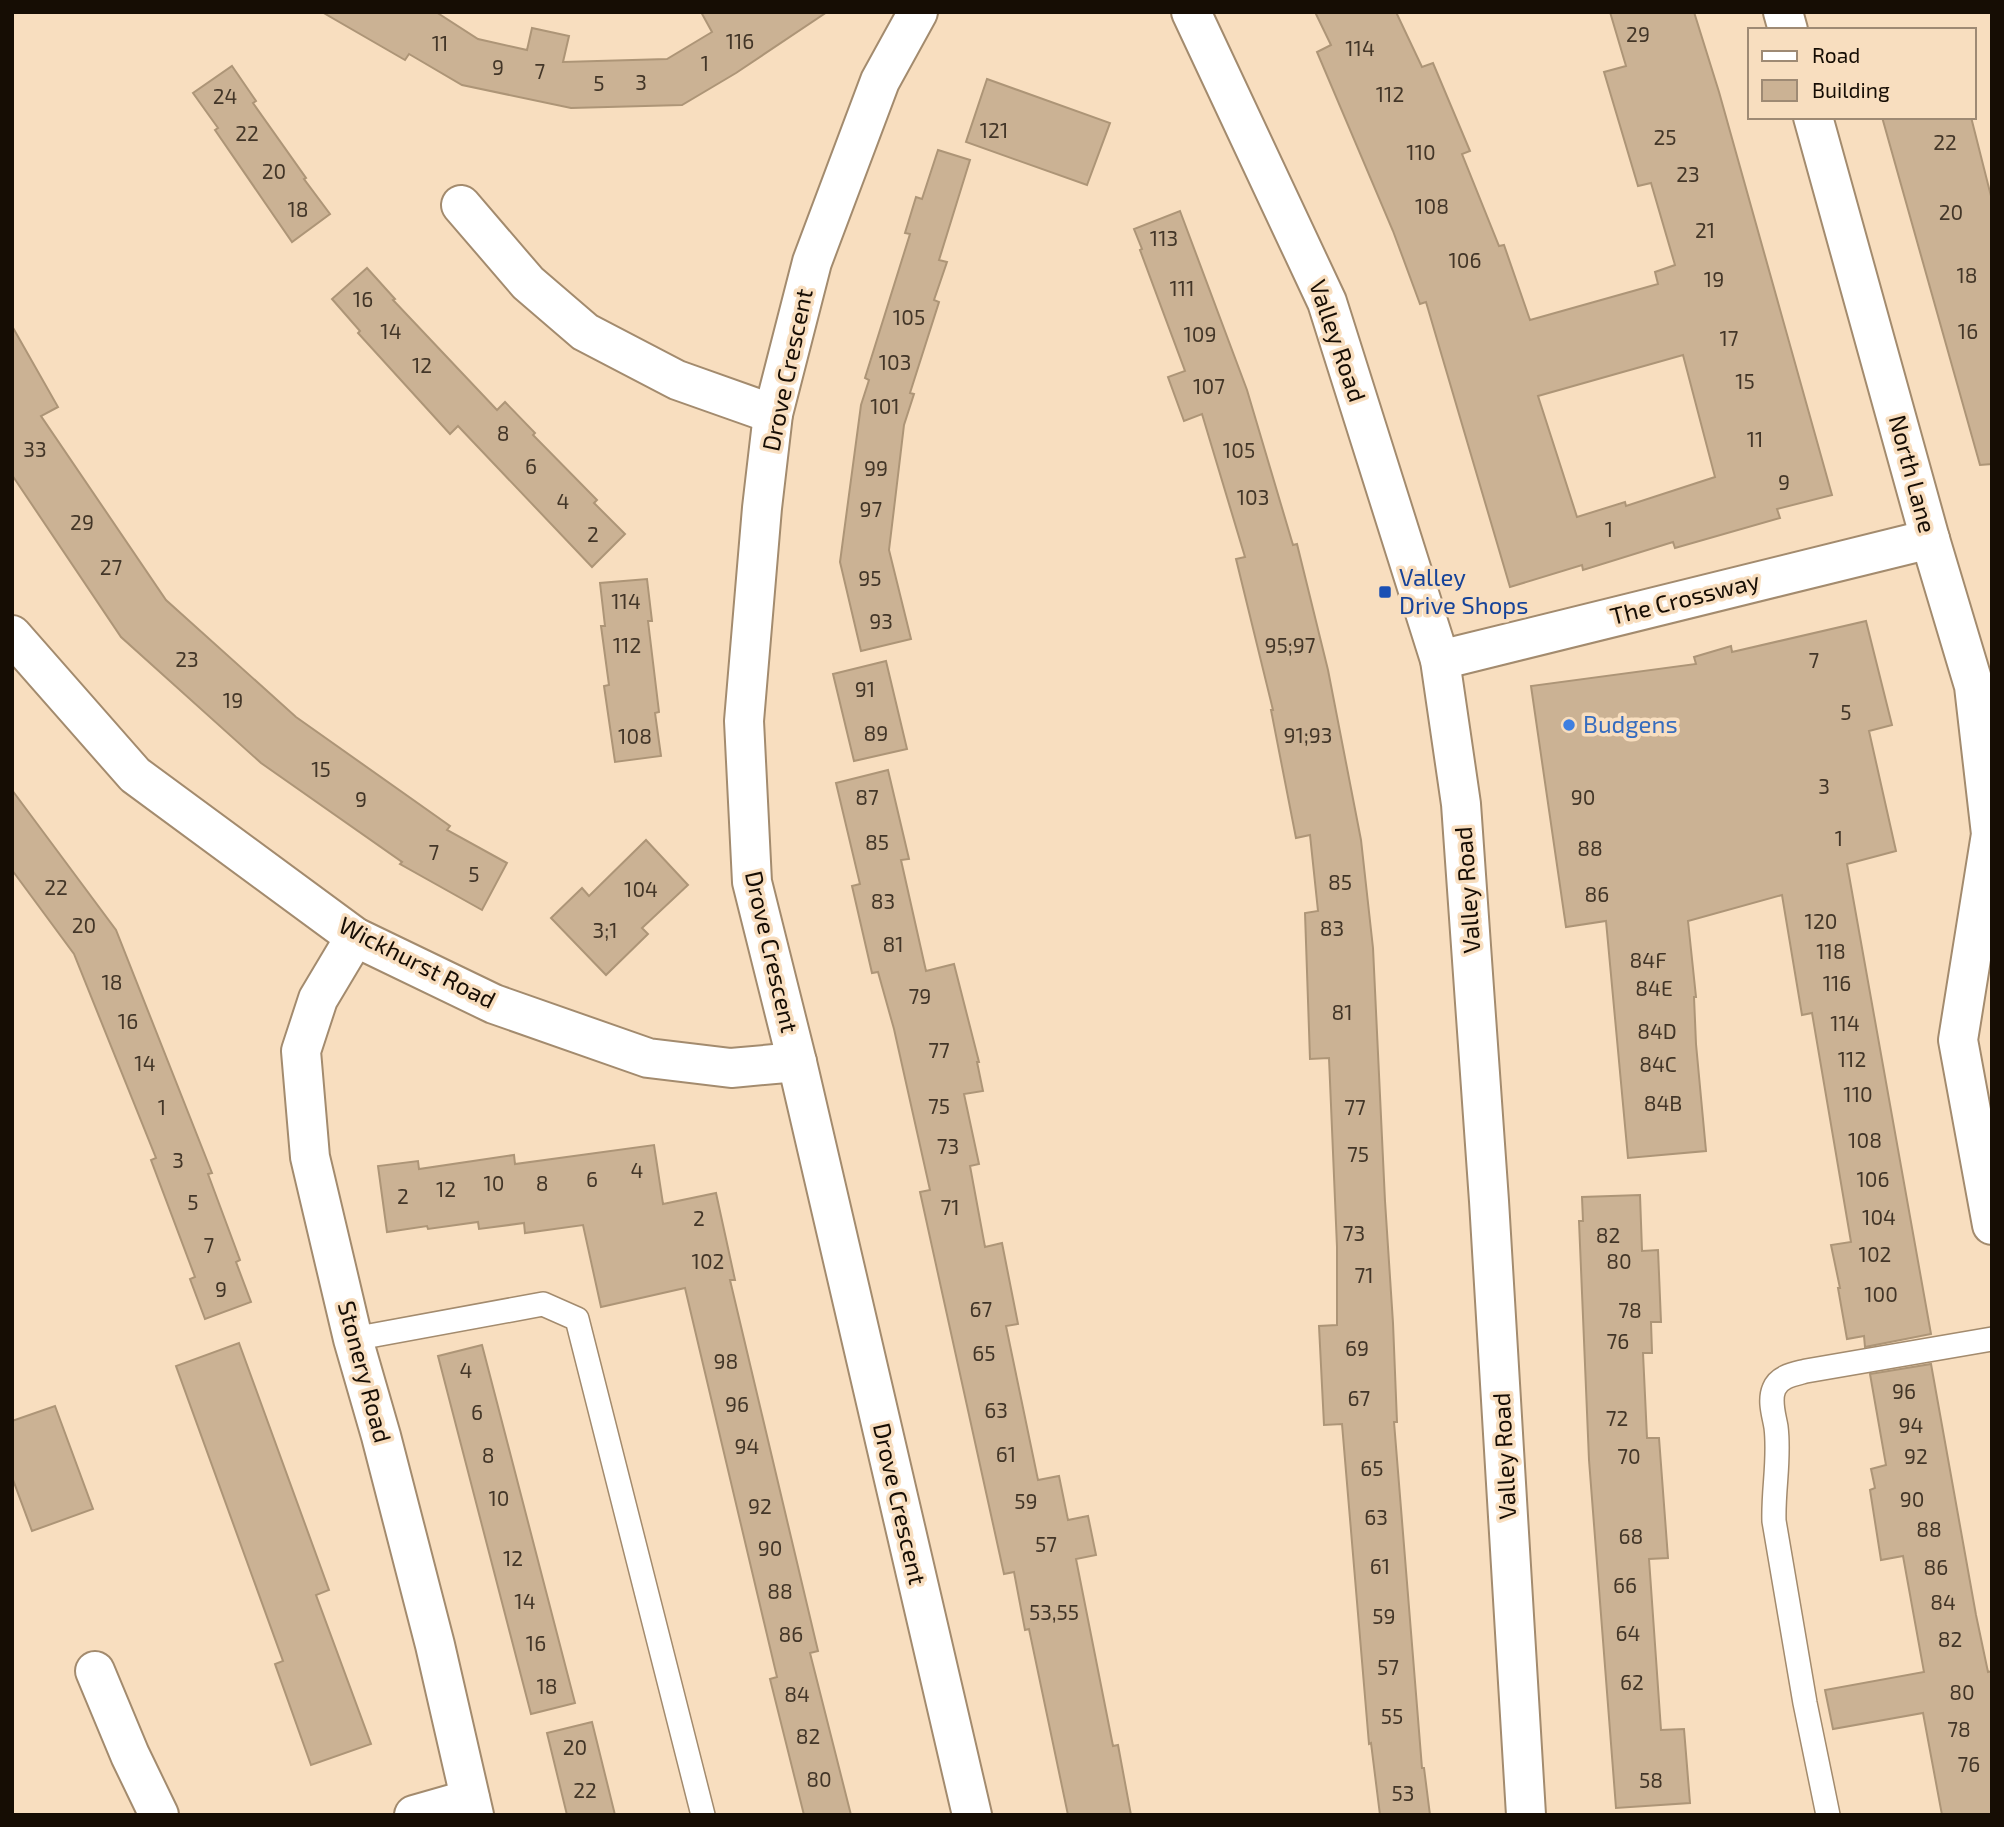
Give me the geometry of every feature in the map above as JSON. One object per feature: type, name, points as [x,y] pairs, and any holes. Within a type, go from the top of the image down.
[{"type":"street","name":"Drove Crescent","points":[[918,12],[880,81],[812,262],[773,414],[762,508],[744,721],[752,882],[797,1062],[972,1815]]},
{"type":"street","name":"Valley Road","points":[[1191,12],[1327,302],[1440,660],[1465,846],[1527,1815]]},
{"type":"street","name":"North Lane","points":[[1814,119],[1930,539],[1974,686],[1990,834],[1958,1040],[1992,1224]]},
{"type":"street","points":[[461,205],[528,283],[585,332],[677,380],[773,414]]},
{"type":"street","name":"The Crossway","points":[[1440,660],[1930,539]]},
{"type":"street","name":"Wickhurst Road","points":[[12,635],[135,775],[355,937],[494,1004],[648,1058],[731,1068],[797,1062]]},
{"type":"street","name":"Stonery Road","points":[[355,937],[318,999],[301,1051],[310,1157],[353,1339],[435,1645],[472,1807]]},
{"type":"street","points":[[95,1671],[130,1755],[159,1815]]},
{"type":"street","points":[[414,1815],[472,1807]]},
{"type":"lane","points":[[353,1339],[543,1304],[576,1319],[704,1815]]},
{"type":"lane","points":[[1828,1815],[1805,1703],[1774,1521],[1777,1452],[1772,1406],[1774,1387],[1786,1376],[1992,1339]]},
{"type":"building","points":[[322,12],[436,12],[478,39],[527,50],[532,28],[569,36],[563,62],[667,59],[712,32],[701,12],[827,12],[736,73],[682,105],[571,108],[462,85],[409,54],[405,60]]},
{"type":"building","points":[[1315,12],[1396,12],[1422,67],[1433,63],[1470,151],[1462,154],[1499,246],[1504,245],[1530,320],[1658,284],[1655,272],[1675,265],[1651,183],[1638,186],[1604,72],[1626,66],[1610,12],[1694,12],[1832,495],[1777,509],[1780,518],[1675,548],[1673,542],[1583,570],[1582,565],[1510,587],[1426,302],[1420,304],[1393,231],[1317,52],[1331,45]],"holes":[[[1683,355],[1715,477],[1626,506],[1625,502],[1577,517],[1538,396]]]},
{"type":"building","points":[[232,66],[256,101],[253,103],[330,214],[292,242],[215,130],[218,128],[193,93]]},
{"type":"building","points":[[987,79],[1110,123],[1087,185],[966,142]]},
{"type":"building","points":[[1883,119],[1972,119],[1992,200],[1992,464],[1980,465]]},
{"type":"building","points":[[938,150],[970,160],[939,260],[947,262],[934,300],[939,302],[910,393],[914,394],[904,425],[889,550],[911,639],[861,651],[840,562],[861,405],[869,380],[865,378],[910,234],[905,233],[916,197],[922,199]]},
{"type":"building","points":[[1180,211],[1247,390],[1293,545],[1297,544],[1328,670],[1361,840],[1373,948],[1393,1323],[1397,1422],[1394,1422],[1422,1768],[1430,1815],[1380,1815],[1371,1743],[1369,1744],[1342,1424],[1324,1425],[1319,1326],[1337,1325],[1337,1247],[1329,1058],[1310,1059],[1305,913],[1318,911],[1310,835],[1296,838],[1273,710],[1236,559],[1245,557],[1202,414],[1184,421],[1168,377],[1185,371],[1134,229]]},
{"type":"building","points":[[367,268],[395,299],[393,300],[497,410],[505,402],[535,433],[533,435],[597,500],[594,503],[625,534],[592,567],[458,426],[450,434],[358,333],[360,331],[332,299]]},
{"type":"building","points":[[12,326],[58,407],[41,416],[166,600],[296,717],[450,826],[447,830],[507,863],[482,910],[400,864],[402,862],[261,763],[121,637],[12,475]]},
{"type":"building","points":[[647,579],[652,621],[648,621],[659,712],[655,713],[661,756],[615,762],[604,686],[609,685],[601,626],[605,626],[600,583]]},
{"type":"building","points":[[1866,621],[1892,725],[1869,731],[1896,851],[1847,864],[1931,1334],[1865,1347],[1864,1336],[1847,1339],[1831,1245],[1851,1242],[1812,1013],[1802,1015],[1782,895],[1688,921],[1706,1151],[1628,1158],[1606,921],[1566,927],[1531,686],[1696,664],[1694,657],[1731,646],[1732,652]]},
{"type":"building","points":[[886,661],[907,749],[854,761],[833,674]]},
{"type":"building","points":[[888,770],[909,859],[901,860],[926,971],[954,964],[979,1062],[983,1091],[964,1094],[979,1164],[970,1166],[985,1247],[1002,1243],[1018,1324],[1006,1326],[1038,1480],[1059,1476],[1068,1520],[1088,1516],[1096,1555],[1076,1559],[1113,1746],[1118,1745],[1131,1815],[1068,1815],[1029,1629],[1025,1630],[1014,1572],[1004,1574],[920,1192],[930,1190],[894,1029],[878,972],[872,973],[852,886],[860,884],[836,783]]},
{"type":"building","points":[[12,790],[116,930],[212,1173],[208,1174],[240,1260],[236,1262],[251,1302],[205,1319],[190,1279],[195,1277],[151,1160],[156,1158],[74,954],[12,870]]},
{"type":"building","points":[[646,840],[688,885],[642,928],[648,934],[606,975],[551,918],[582,888],[589,896]]},
{"type":"building","points":[[654,1145],[663,1204],[716,1193],[735,1280],[730,1280],[818,1651],[810,1653],[851,1815],[804,1815],[770,1679],[777,1677],[685,1288],[601,1307],[583,1225],[525,1233],[524,1223],[479,1229],[478,1222],[387,1232],[378,1166],[418,1161],[419,1169],[514,1155],[515,1164]]},
{"type":"building","points":[[1640,1195],[1642,1251],[1658,1250],[1661,1322],[1651,1322],[1652,1353],[1643,1353],[1647,1438],[1659,1438],[1668,1558],[1649,1559],[1661,1730],[1684,1729],[1690,1803],[1616,1808],[1589,1460],[1579,1221],[1583,1221],[1582,1197]]},
{"type":"building","points":[[239,1343],[329,1590],[316,1595],[371,1744],[311,1765],[275,1664],[283,1661],[176,1366]]},
{"type":"building","points":[[482,1345],[575,1703],[531,1714],[438,1356]]},
{"type":"building","points":[[1931,1364],[1976,1615],[1988,1672],[1992,1671],[1992,1815],[1942,1815],[1923,1713],[1833,1729],[1825,1690],[1924,1672],[1903,1556],[1881,1560],[1870,1490],[1875,1488],[1871,1469],[1886,1465],[1870,1374]]},
{"type":"building","points":[[55,1406],[93,1509],[32,1531],[12,1477],[12,1421]]},
{"type":"building","points":[[592,1722],[615,1815],[567,1815],[547,1733]]},
{"type":"place","name":"Valley Drive Shops","points":[[1385,592]]},
{"type":"place","name":"Budgens","points":[[1569,725]]}]
